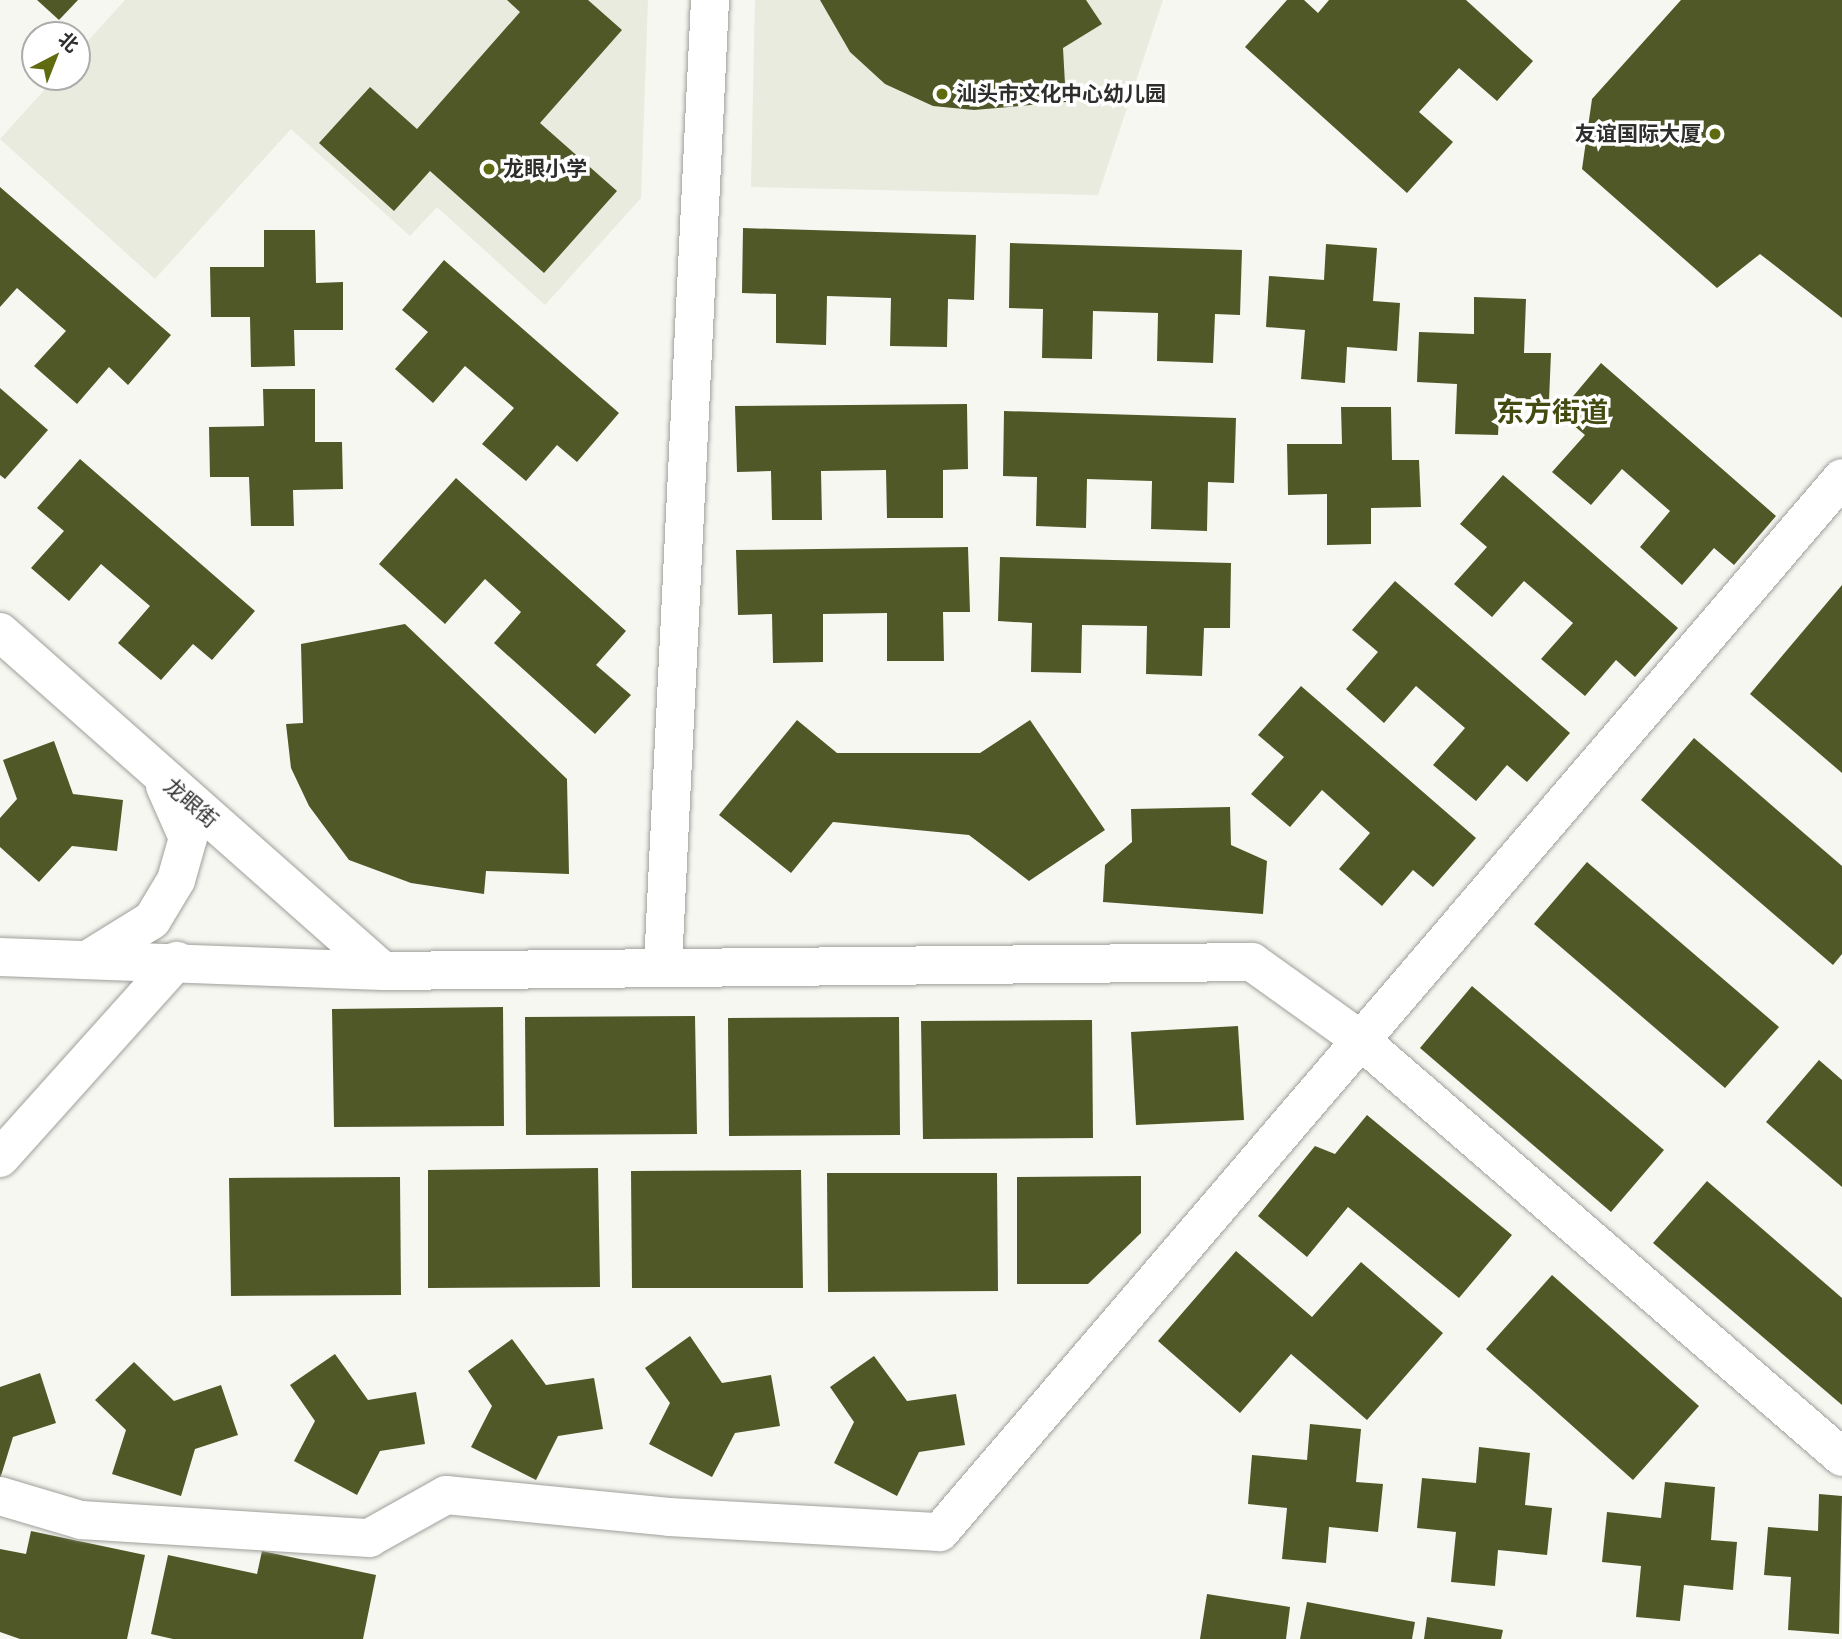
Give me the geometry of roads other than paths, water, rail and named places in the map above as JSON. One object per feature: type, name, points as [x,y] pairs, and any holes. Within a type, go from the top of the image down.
[{"type":"street","points":[[663,965],[710,0]]},
{"type":"street","points":[[0,1496],[81,1520],[369,1538],[446,1494],[669,1517],[940,1532],[1358,1038],[1842,478]]},
{"type":"street","name":"龙眼街","points":[[0,632],[383,971]]},
{"type":"street","points":[[89,959],[152,920],[176,880],[188,838],[162,777]]},
{"type":"street","points":[[0,957],[177,961],[383,971],[663,965],[1252,962],[1358,1038],[1842,1457]]},
{"type":"street","points":[[0,1158],[177,961]]},
{"type":"place","name":"汕头市文化中心幼儿园","points":[[942,94]]},
{"type":"place","name":"友谊国际大厦","points":[[1715,134]]},
{"type":"place","name":"龙眼小学","points":[[489,169]]},
{"type":"district","name":"东方街道","points":[[1552,412]]}]
